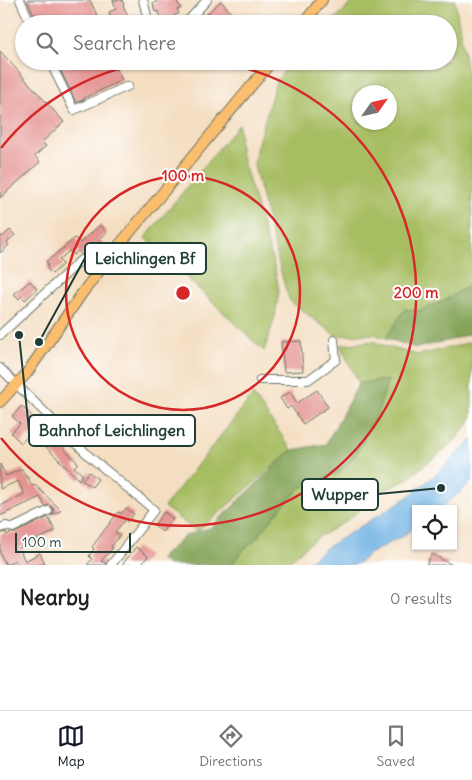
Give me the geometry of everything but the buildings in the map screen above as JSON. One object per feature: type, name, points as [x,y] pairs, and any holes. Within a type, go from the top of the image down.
[{"type":"main road","points":[[310,15],[322,0]]},
{"type":"main road","points":[[0,402],[27,373],[83,292],[120,244],[265,70]]},
{"type":"street","points":[[20,0],[27,15]]},
{"type":"street","points":[[143,0],[147,15]]},
{"type":"street","points":[[194,15],[208,0]]},
{"type":"street","points":[[54,70],[74,110],[128,86]]},
{"type":"street","points":[[0,335],[81,260]]},
{"type":"street","points":[[260,380],[308,380],[336,360],[334,340]]},
{"type":"street","points":[[0,368],[89,456],[154,510],[111,565]]},
{"type":"street","points":[[0,528],[6,526],[13,528],[48,511]]},
{"type":"green space","points":[[355,0],[455,0],[470,91],[472,90],[472,285],[469,285],[445,301],[418,311],[405,309],[386,338],[374,334],[336,336],[290,301],[254,166],[256,150],[276,81],[285,70],[457,70],[457,15],[339,15]]},
{"type":"green space","points":[[239,124],[240,150],[275,269],[279,291],[275,316],[264,351],[145,238]]},
{"type":"green space","points":[[472,285],[472,333],[416,348],[386,338],[405,309],[418,311],[444,301]]},
{"type":"green space","points":[[373,341],[418,355],[472,341],[472,419],[455,441],[406,480],[383,491],[345,522],[315,539],[284,565],[231,565],[300,488],[340,472],[354,457],[378,412],[387,380],[359,383],[340,345]]},
{"type":"green space","points":[[388,380],[378,412],[354,457],[340,472],[300,488],[231,565],[168,565],[160,559],[186,535],[210,528],[292,450],[326,444],[359,383]]},
{"type":"green space","points":[[253,395],[292,450],[197,532],[164,507]]},
{"type":"water","points":[[472,440],[472,481],[444,505],[412,505],[412,529],[403,536],[369,554],[354,565],[304,565],[329,546],[406,498],[434,476]]},
{"type":"place","name":"Bahnhof Leichlingen","points":[[19,335]]},
{"type":"place","name":"Leichlingen Bf","points":[[39,342]]},
{"type":"place","name":"Wupper","points":[[441,488]]}]
